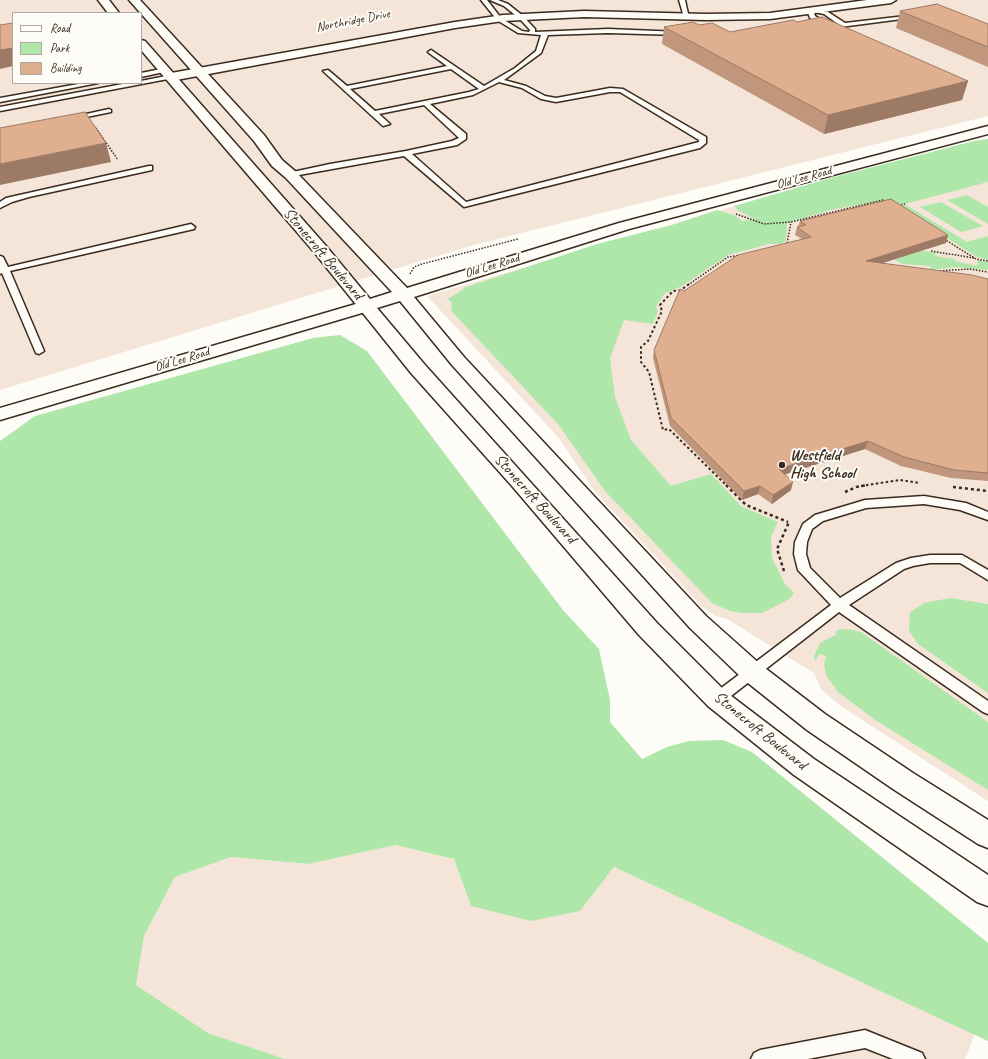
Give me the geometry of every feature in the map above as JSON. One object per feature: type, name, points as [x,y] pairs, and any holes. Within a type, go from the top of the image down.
[{"type":"main road","points":[[103,0],[113,12]]},
{"type":"main road","name":"Stonecroft Boulevard","points":[[134,0],[259,138],[277,163],[291,175],[403,294],[458,361],[698,622],[752,672],[816,722],[903,781],[988,835]]},
{"type":"main road","name":"Northridge Drive","points":[[169,74],[496,15],[687,14],[770,16],[891,0]]},
{"type":"main road","name":"Stonecroft Boulevard","points":[[142,44],[324,254],[418,369],[519,481],[648,629],[717,699],[804,767],[988,892]]},
{"type":"main road","name":"Old Lee Road","points":[[0,414],[366,306],[571,241],[988,130]]},
{"type":"lane","points":[[484,0],[496,15],[520,32],[531,34],[608,31],[685,34]]},
{"type":"lane","points":[[493,0],[517,14],[533,30],[531,34]]},
{"type":"lane","points":[[682,0],[687,14]]},
{"type":"lane","points":[[828,26],[812,17],[810,10],[826,13],[843,24]]},
{"type":"lane","points":[[818,28],[924,16]]},
{"type":"lane","points":[[374,113],[471,94],[484,89],[539,52],[545,34]]},
{"type":"lane","points":[[431,52],[484,89]]},
{"type":"lane","points":[[345,88],[453,67]]},
{"type":"lane","points":[[326,71],[386,124]]},
{"type":"lane","points":[[142,75],[169,74]]},
{"type":"lane","points":[[142,80],[169,74]]},
{"type":"lane","points":[[406,153],[464,204],[696,146],[702,143],[703,139],[621,90],[610,90],[556,100],[543,98],[524,87],[498,80]]},
{"type":"lane","points":[[0,100],[89,84]]},
{"type":"lane","points":[[0,109],[121,84]]},
{"type":"lane","points":[[291,175],[330,166],[454,143],[462,139],[463,136],[425,103]]},
{"type":"lane","points":[[62,120],[109,111]]},
{"type":"lane","points":[[0,206],[9,200],[28,195],[149,168]]},
{"type":"lane","points":[[3,271],[191,227]]},
{"type":"lane","points":[[0,259],[3,271],[39,351]]},
{"type":"lane","points":[[988,516],[962,506],[924,500],[905,500],[865,504],[819,518],[807,527],[801,542],[800,554],[804,570],[839,605],[988,708]]},
{"type":"lane","points":[[717,699],[839,605],[886,574],[910,562],[930,558],[962,559],[988,576]]},
{"type":"lane","points":[[760,1059],[865,1039],[916,1059]]},
{"type":"path","points":[[92,123],[122,166]]},
{"type":"path","points":[[715,202],[746,219],[764,224],[792,222],[883,200],[887,203]]},
{"type":"path","points":[[900,211],[893,207],[905,204]]},
{"type":"path","points":[[780,245],[787,244],[792,222]]},
{"type":"path","points":[[938,235],[976,259]]},
{"type":"path","points":[[931,250],[988,261]]},
{"type":"path","points":[[743,254],[728,257],[681,290],[673,291],[660,305],[662,311],[648,342],[641,347],[641,362],[649,372],[663,430],[669,429],[746,505],[788,522]]},
{"type":"path","points":[[932,271],[970,269],[988,272]]},
{"type":"shaded area","points":[[0,0],[988,0],[988,116],[470,246],[0,390]]},
{"type":"shaded area","name":"Westfield High School","points":[[988,139],[988,801],[842,707],[821,689],[814,673],[727,619],[716,616],[702,607],[596,493],[558,437],[427,296],[728,208]]},
{"type":"shaded area","points":[[395,845],[454,859],[471,906],[580,911],[614,867],[975,1034],[965,1059],[285,1059],[208,1033],[136,985],[144,936],[175,877],[231,857],[309,864]]},
{"type":"green space","points":[[988,139],[988,182],[905,204],[892,206],[883,201],[834,209],[787,223],[786,241],[781,244],[769,244],[728,255],[682,286],[664,294],[656,307],[658,311],[653,324],[624,320],[610,358],[615,397],[631,440],[671,486],[711,474],[741,506],[778,522],[771,537],[772,558],[785,584],[794,593],[789,599],[762,613],[741,613],[730,611],[712,603],[605,491],[558,424],[451,310],[452,303],[448,299],[464,289],[463,288],[597,244],[672,225],[717,210],[734,215],[742,221],[761,217],[753,218],[739,211],[734,206],[834,177],[974,141]]},
{"type":"green space","points":[[967,195],[988,207],[988,224],[947,200]]},
{"type":"green space","points":[[941,202],[983,226],[961,232],[920,207]]},
{"type":"green space","points":[[906,205],[967,242],[988,236],[988,260],[977,257],[898,207]]},
{"type":"green space","points":[[918,248],[923,251],[934,252],[956,258],[936,253],[935,256],[955,259],[955,261],[977,266],[978,260],[988,262],[988,270],[955,267],[931,270],[930,266],[902,264],[889,256]]},
{"type":"green space","points":[[340,335],[367,351],[563,610],[599,649],[610,700],[610,722],[642,759],[667,747],[689,741],[723,740],[752,752],[988,943],[988,1041],[614,867],[580,911],[531,921],[471,906],[454,859],[395,845],[309,864],[231,857],[175,877],[144,936],[136,985],[208,1033],[285,1059],[0,1059],[0,441],[35,416],[313,338]]},
{"type":"green space","points":[[950,598],[988,604],[988,693],[918,644],[909,631],[910,612],[924,603]]},
{"type":"green space","points":[[840,629],[861,632],[988,722],[988,790],[875,720],[838,692],[826,675],[824,664],[826,656],[819,654],[816,660],[814,659],[814,656],[820,643],[837,634],[835,632]]},
{"type":"building","points":[[937,4],[988,24],[988,47],[900,11]]},
{"type":"building","points":[[822,17],[968,81],[828,115],[664,27],[693,22],[699,25],[712,23],[730,32],[793,20],[797,22]]},
{"type":"building","points":[[12,23],[12,48],[0,50],[0,25]]},
{"type":"building","points":[[85,112],[106,143],[0,164],[0,128]]},
{"type":"building","points":[[891,199],[948,235],[866,261],[972,275],[988,279],[988,473],[954,470],[904,457],[868,441],[779,469],[793,482],[773,495],[760,486],[744,491],[671,418],[654,350],[680,289],[684,291],[738,255],[811,237],[797,227],[806,225],[800,221]]},
{"type":"place","name":"Westfield High School","points":[[782,465]]}]
